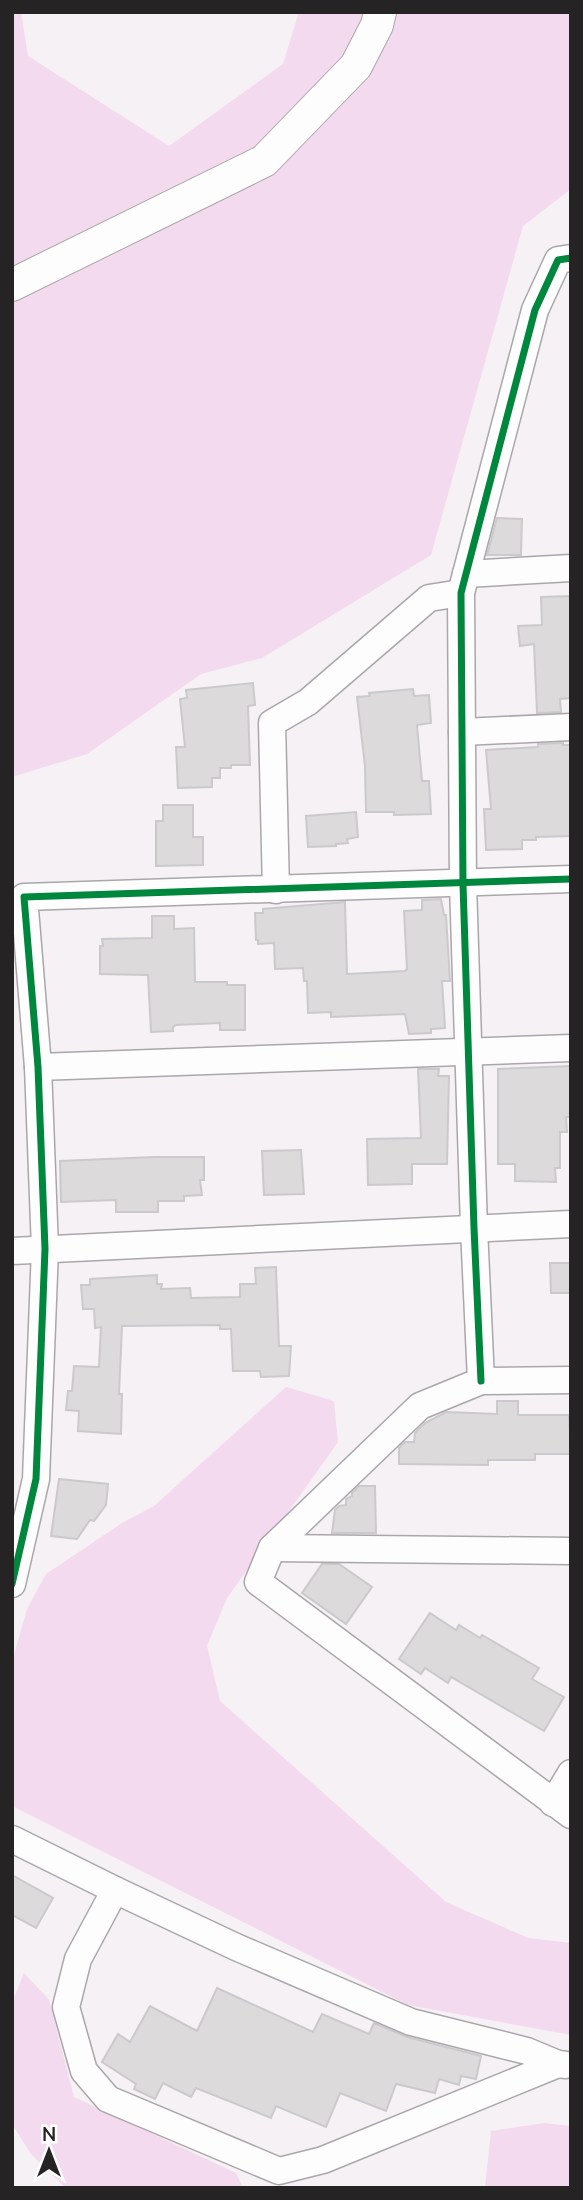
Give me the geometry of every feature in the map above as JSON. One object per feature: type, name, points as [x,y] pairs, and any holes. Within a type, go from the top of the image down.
[{"type":"street","points":[[12,285],[264,161],[356,66],[377,24],[380,12]]},
{"type":"street","points":[[481,1381],[463,884],[463,583],[535,310],[558,260],[571,258]]},
{"type":"street","points":[[276,890],[272,723],[308,702],[429,598],[463,583],[571,568]]},
{"type":"street","points":[[462,732],[571,727]]},
{"type":"street","points":[[12,1584],[36,1479],[45,1250],[38,1067],[24,897],[571,879]]},
{"type":"street","points":[[38,1067],[571,1048]]},
{"type":"street","points":[[12,1251],[571,1224]]},
{"type":"street","points":[[571,1380],[481,1381],[420,1406],[272,1548],[258,1582],[377,1668],[562,1809],[571,1773]]},
{"type":"street","points":[[272,1548],[571,1551]]},
{"type":"street","points":[[12,1839],[236,1947],[411,2022],[527,2051],[565,2065]]},
{"type":"street","points":[[115,1890],[78,1959],[66,2007],[83,2071],[108,2099],[279,2171],[323,2160],[565,2065]]},
{"type":"shaded area","points":[[12,12],[21,12],[28,56],[169,146],[283,64],[299,12],[571,12],[571,189],[523,226],[431,555],[262,658],[201,674],[87,754],[12,777]]},
{"type":"shaded area","points":[[286,1387],[334,1401],[338,1442],[227,1598],[207,1646],[220,1701],[446,1902],[528,1938],[571,1943],[571,2035],[408,2005],[12,1806],[12,1662],[27,1609],[46,1574],[122,1523],[154,1506]]},
{"type":"shaded area","points":[[24,1973],[49,2000],[74,2097],[236,2173],[243,2188],[66,2188],[31,2154],[12,2124],[12,2003]]},
{"type":"shaded area","points":[[544,2123],[571,2126],[571,2188],[485,2188],[491,2131]]},
{"type":"building","points":[[497,518],[522,519],[521,555],[487,555]]},
{"type":"building","points":[[571,596],[571,698],[560,699],[561,712],[537,713],[534,644],[520,646],[518,626],[542,625],[541,597]]},
{"type":"building","points":[[253,683],[255,705],[248,706],[250,765],[220,768],[220,778],[212,778],[212,787],[178,788],[176,747],[185,747],[180,699],[187,698],[186,690]]},
{"type":"building","points":[[413,689],[414,696],[429,695],[431,723],[417,725],[422,781],[429,781],[431,814],[394,815],[394,812],[366,812],[365,766],[357,697],[370,696],[369,693]]},
{"type":"building","points":[[563,743],[571,745],[571,836],[522,840],[522,849],[486,850],[484,809],[491,809],[486,750]]},
{"type":"building","points":[[163,805],[193,805],[193,837],[203,837],[203,865],[156,866],[156,821],[163,821]]},
{"type":"building","points":[[356,812],[358,837],[347,839],[348,843],[336,846],[308,847],[306,816]]},
{"type":"building","points":[[441,899],[446,915],[450,981],[442,981],[445,1028],[431,1029],[431,1033],[409,1034],[405,1014],[331,1017],[331,1012],[308,1013],[307,981],[304,981],[303,968],[275,969],[274,943],[258,944],[256,940],[255,913],[263,913],[263,909],[345,902],[347,974],[405,971],[404,911],[422,910],[422,900]]},
{"type":"building","points":[[152,916],[174,916],[174,929],[194,928],[195,982],[245,985],[245,1030],[220,1030],[220,1023],[176,1025],[173,1031],[151,1032],[148,975],[100,974],[102,939],[152,938]]},
{"type":"building","points":[[571,1066],[571,1117],[566,1117],[567,1132],[560,1132],[560,1168],[555,1168],[556,1182],[515,1181],[515,1164],[498,1164],[498,1069]]},
{"type":"building","points":[[418,1069],[439,1069],[438,1076],[449,1076],[447,1164],[412,1164],[412,1184],[368,1185],[367,1139],[421,1138]]},
{"type":"building","points":[[301,1150],[304,1194],[264,1195],[262,1151]]},
{"type":"building","points":[[204,1157],[204,1180],[200,1180],[202,1195],[184,1196],[184,1201],[158,1201],[158,1212],[116,1212],[116,1200],[61,1202],[60,1161]]},
{"type":"building","points":[[550,1263],[571,1263],[571,1293],[551,1293]]},
{"type":"building","points":[[276,1267],[279,1346],[291,1346],[289,1376],[261,1377],[260,1371],[233,1371],[231,1329],[220,1329],[220,1325],[122,1326],[119,1394],[122,1394],[121,1434],[78,1431],[79,1411],[66,1410],[68,1391],[72,1391],[74,1366],[99,1367],[101,1327],[95,1328],[94,1309],[83,1309],[81,1285],[90,1285],[90,1279],[157,1275],[157,1284],[162,1284],[161,1289],[190,1288],[191,1298],[240,1297],[240,1284],[256,1284],[255,1268]]},
{"type":"building","points":[[497,1401],[518,1401],[518,1415],[569,1415],[571,1454],[535,1454],[535,1460],[488,1460],[488,1465],[399,1464],[399,1448],[405,1442],[414,1442],[415,1433],[425,1423],[446,1412],[497,1414]]},
{"type":"building","points":[[59,1479],[108,1484],[106,1505],[94,1521],[90,1520],[77,1539],[51,1536]]},
{"type":"building","points":[[359,1486],[375,1486],[376,1533],[332,1533],[335,1510],[346,1505],[346,1499],[352,1496]]},
{"type":"building","points":[[322,1564],[339,1564],[372,1587],[346,1624],[302,1593]]},
{"type":"building","points":[[430,1613],[456,1630],[459,1625],[480,1638],[482,1635],[539,1668],[532,1679],[564,1697],[544,1731],[451,1677],[448,1683],[425,1668],[421,1674],[399,1659]]},
{"type":"building","points":[[12,1875],[53,1898],[36,1928],[12,1915]]},
{"type":"building","points":[[217,1988],[313,2032],[322,2014],[369,2034],[374,2023],[407,2037],[481,2056],[476,2079],[461,2076],[459,2085],[439,2079],[435,2093],[396,2084],[386,2111],[340,2093],[326,2127],[276,2106],[271,2118],[196,2088],[191,2097],[163,2083],[155,2099],[134,2089],[136,2084],[102,2062],[118,2034],[130,2042],[150,2006],[197,2031]]},
{"type":"cycle path","points":[[481,1381],[463,884],[461,593],[535,310],[558,260],[571,258]]},
{"type":"cycle path","points":[[12,1584],[36,1479],[45,1249],[38,1067],[24,897],[571,879]]}]
